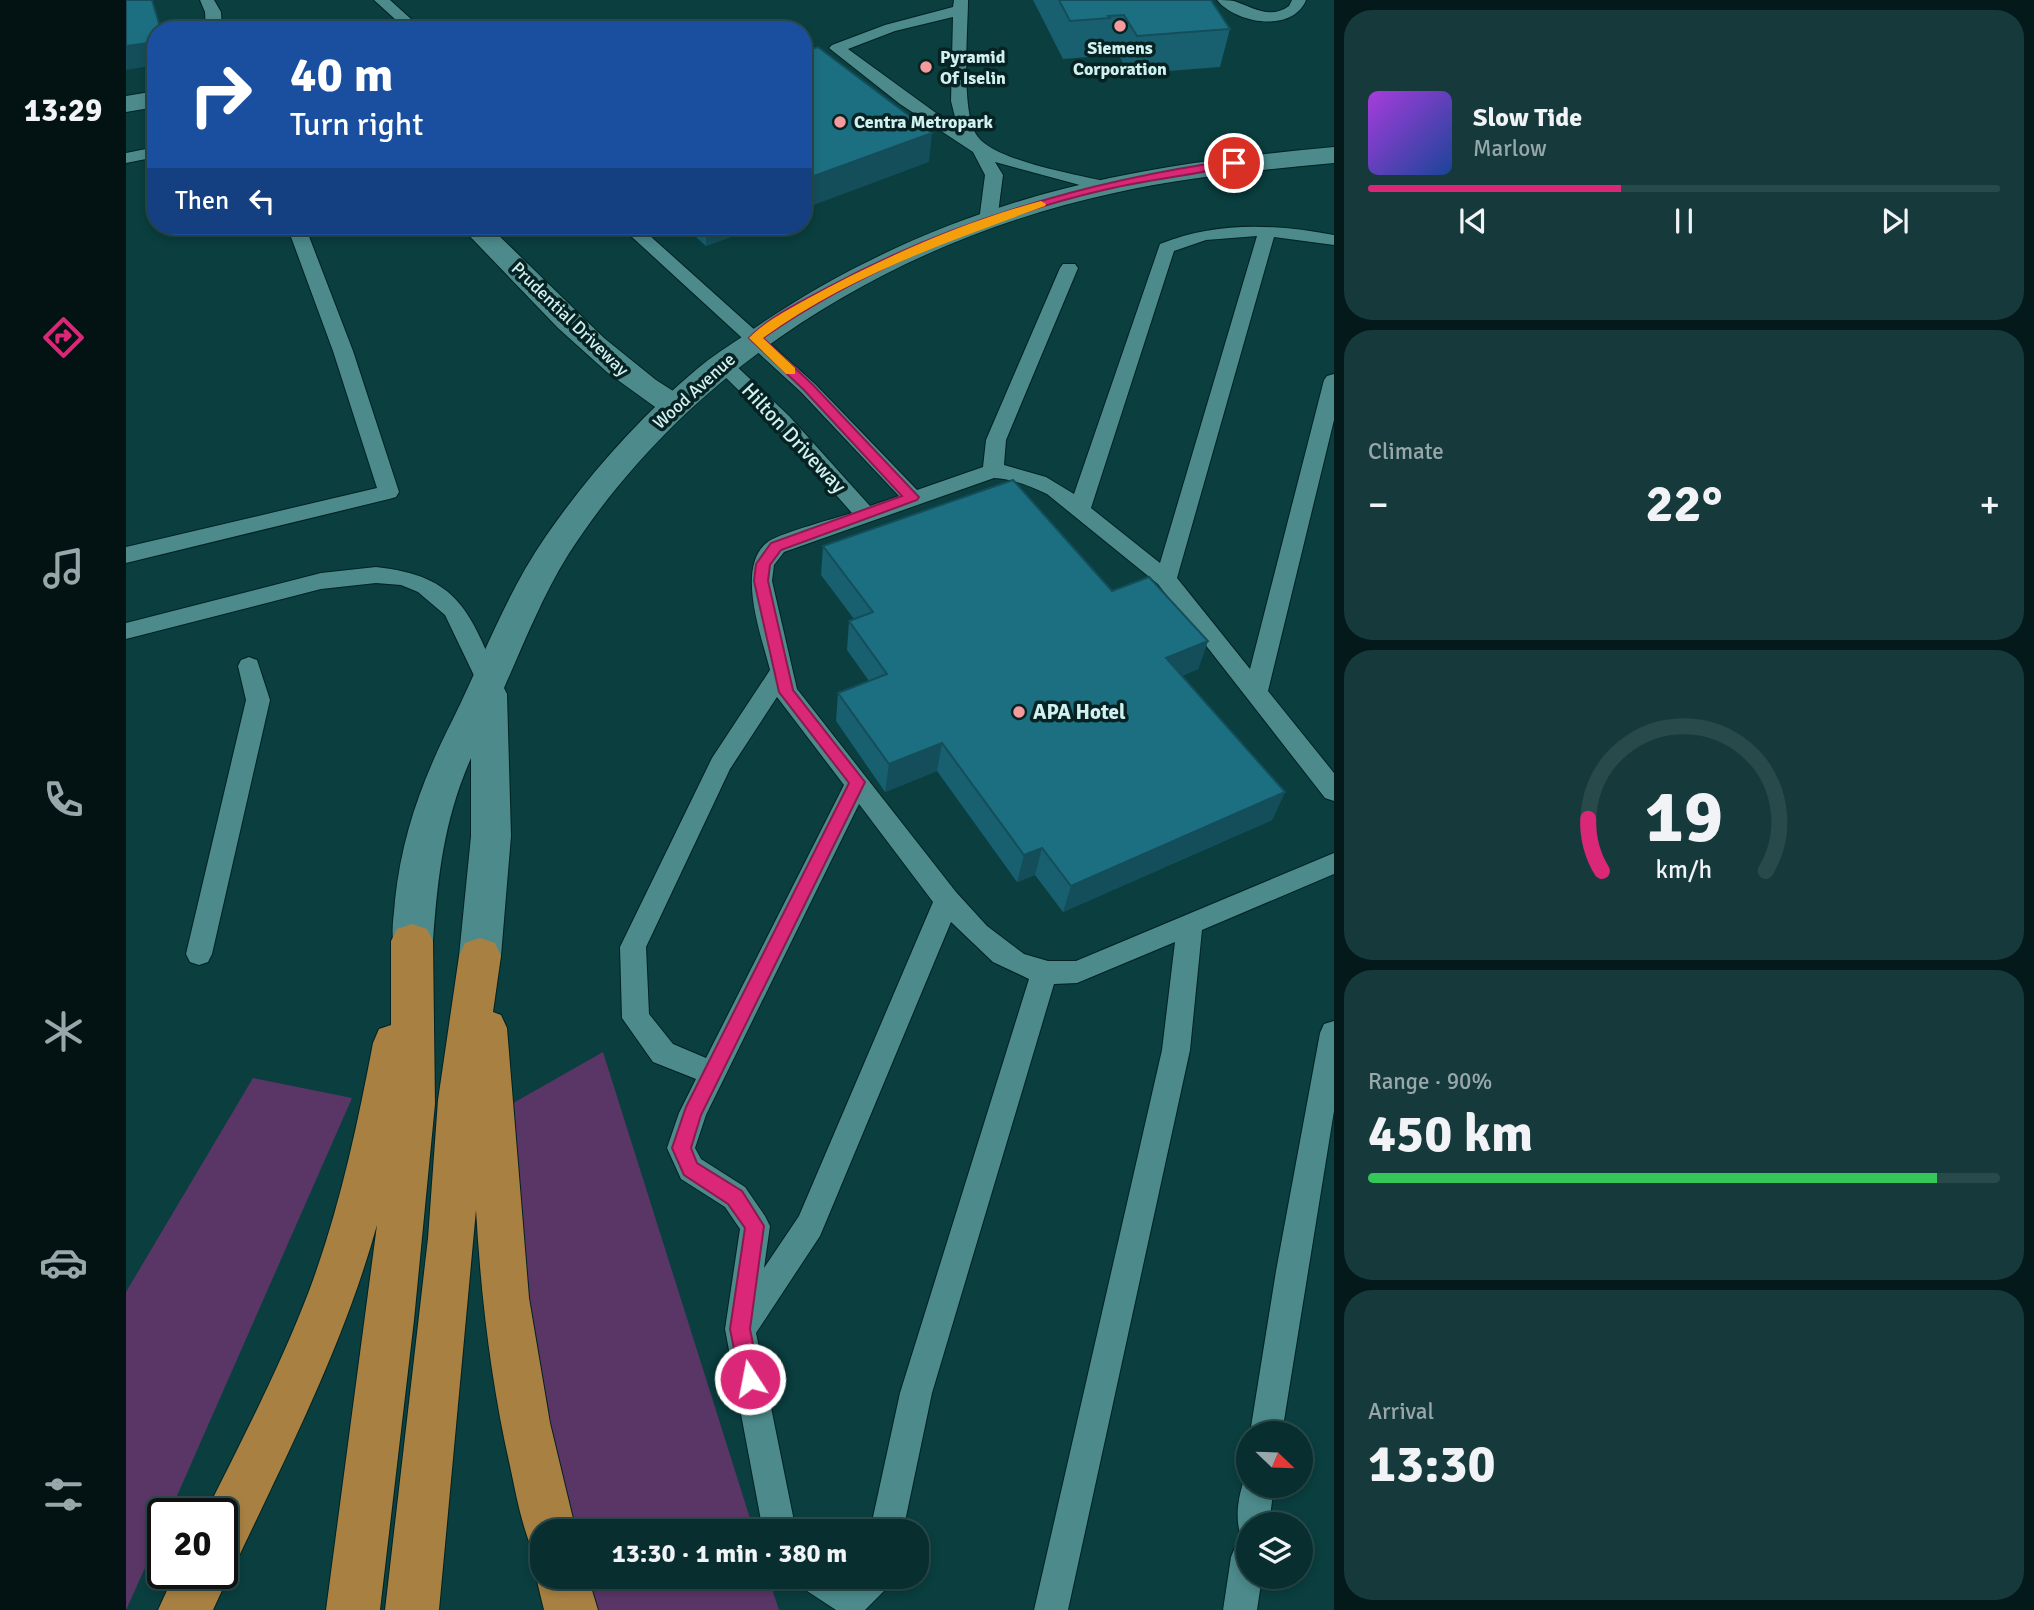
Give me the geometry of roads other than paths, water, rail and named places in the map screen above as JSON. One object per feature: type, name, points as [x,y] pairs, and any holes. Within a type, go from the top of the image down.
[{"type":"highway","points":[[238,1502],[302,1366],[333,1290],[354,1226],[374,1152],[412,941]]},
{"type":"highway","points":[[353,1610],[390,1320],[412,1104],[412,941]]},
{"type":"highway","points":[[480,957],[505,1298],[525,1423],[547,1519]]},
{"type":"highway","points":[[412,1610],[451,1238],[460,1100],[480,957]]},
{"type":"highway","points":[[185,1610],[196,1589]]},
{"type":"highway","points":[[565,1589],[571,1610]]},
{"type":"street","points":[[126,104],[147,100]]},
{"type":"street","name":"Wood Avenue","points":[[412,941],[418,869],[429,820],[520,613],[557,546],[598,488],[673,405],[722,363],[798,308],[859,275],[988,221],[1102,186],[1214,166],[1334,155]]},
{"type":"street","name":"Prudential Driveway","points":[[483,235],[609,359],[673,405]]},
{"type":"street","name":"Wood Avenue","points":[[480,957],[491,836],[488,682]]},
{"type":"lane","points":[[207,0],[213,21]]},
{"type":"lane","points":[[381,0],[406,21]]},
{"type":"lane","points":[[1224,0],[1235,10],[1266,17],[1293,12],[1299,0]]},
{"type":"lane","points":[[988,221],[994,175],[979,148],[968,137],[947,101],[961,5],[837,48],[899,96],[979,148],[1040,170],[1102,186]]},
{"type":"lane","points":[[899,96],[947,101]]},
{"type":"lane","points":[[126,158],[147,154]]},
{"type":"lane","points":[[1080,509],[1166,248],[1188,237],[1238,232],[1297,233],[1334,240]]},
{"type":"lane","points":[[1166,579],[1267,232]]},
{"type":"lane","points":[[126,555],[390,492],[343,351],[299,235]]},
{"type":"lane","name":"Hilton Driveway","points":[[639,235],[756,338],[808,388],[912,497]]},
{"type":"lane","points":[[993,471],[996,440],[1069,268]]},
{"type":"lane","name":"Hilton Driveway","points":[[722,363],[782,421],[865,514]]},
{"type":"lane","points":[[1256,694],[1334,380]]},
{"type":"lane","points":[[1334,791],[1166,579],[1054,489],[1037,481],[1007,471],[993,471],[912,497],[776,547],[763,564],[761,581],[786,692],[947,900],[975,931],[1014,961],[1044,972],[1077,972],[1334,863]]},
{"type":"lane","points":[[126,631],[329,579],[399,577],[428,588],[445,600],[461,621],[488,682]]},
{"type":"lane","points":[[199,954],[258,700],[249,666]]},
{"type":"lane","points":[[713,1073],[663,1053],[636,1018],[633,947],[720,765],[782,670]]},
{"type":"lane","points":[[777,1519],[740,1329],[755,1226],[735,1197],[691,1169],[681,1148],[693,1113],[858,782]]},
{"type":"lane","points":[[740,1329],[810,1226],[947,900]]},
{"type":"lane","points":[[1051,1610],[1176,1049],[1190,925]]},
{"type":"lane","points":[[889,1519],[916,1393],[1044,972]]},
{"type":"lane","points":[[1268,1421],[1291,1271],[1334,1033]]},
{"type":"lane","points":[[834,1589],[851,1600],[862,1589]]},
{"type":"lane","points":[[1240,1610],[1243,1589]]},
{"type":"place","name":"Siemens Corporation","points":[[1120,26]]},
{"type":"place","name":"Pyramid Of Iselin","points":[[926,67]]},
{"type":"place","name":"Centra Metropark","points":[[840,122]]},
{"type":"place","name":"APA Hotel","points":[[1019,712]]}]
